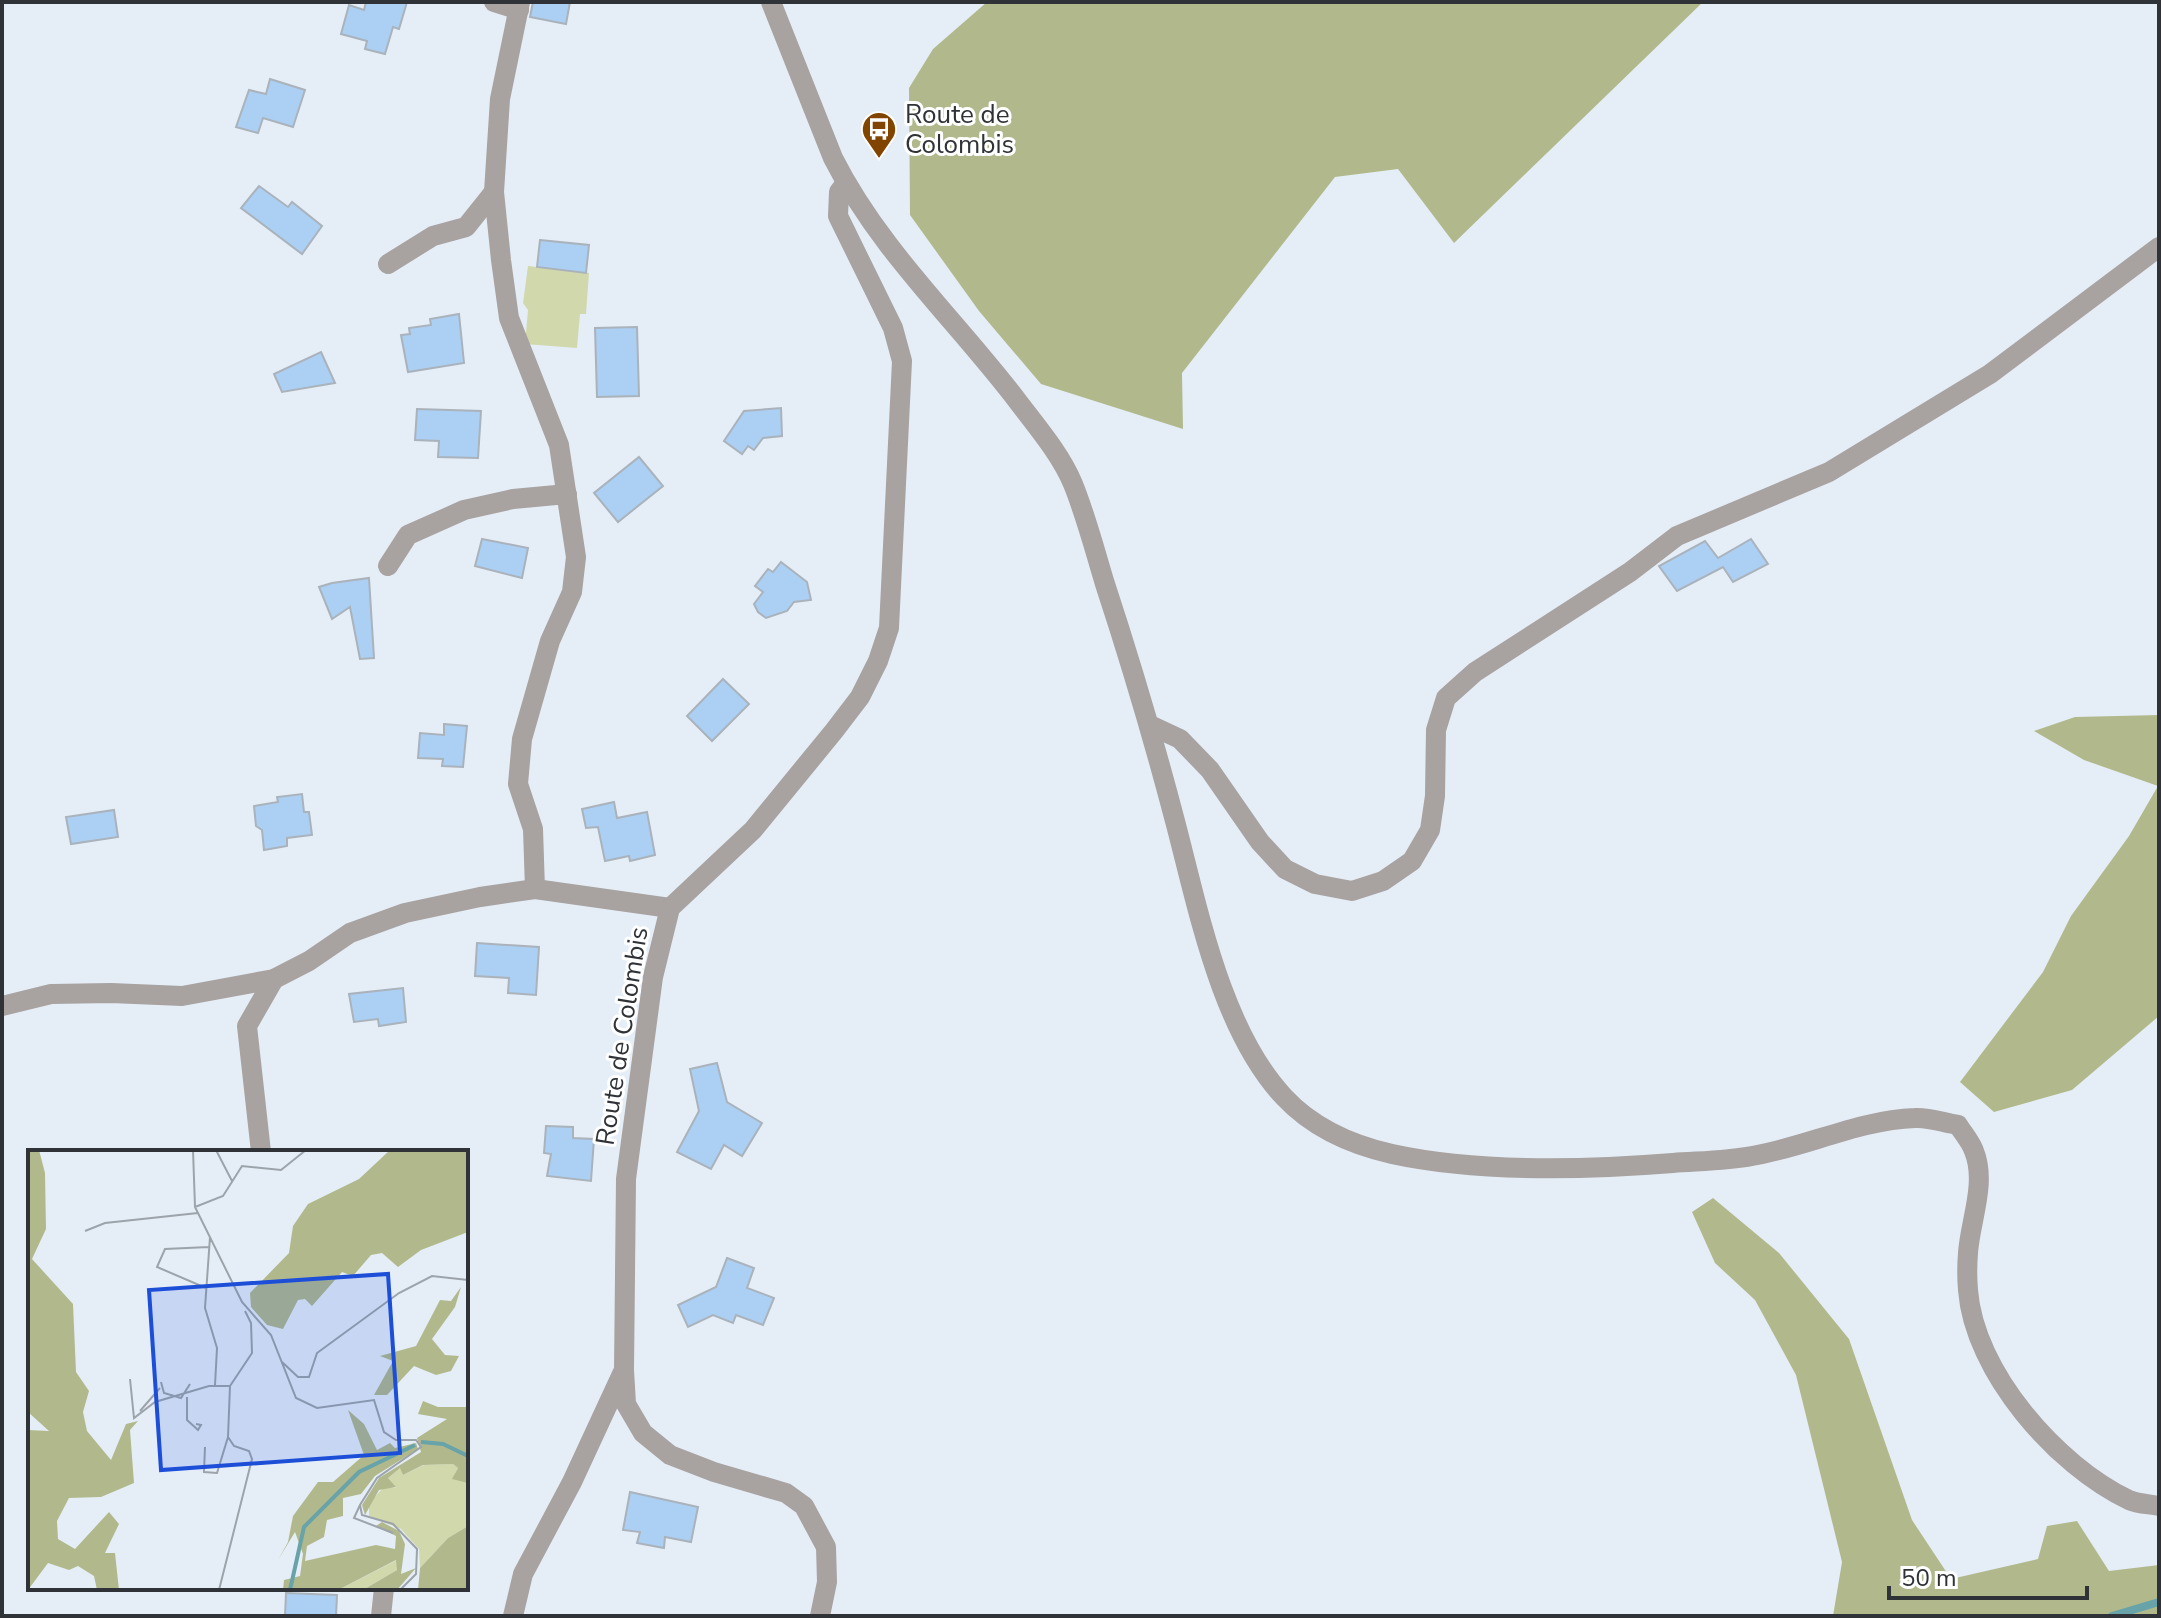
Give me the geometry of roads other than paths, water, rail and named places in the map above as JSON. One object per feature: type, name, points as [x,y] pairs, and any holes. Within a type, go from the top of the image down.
[{"type":"street","points":[[494,2],[520,6],[500,99],[494,192],[509,318],[559,445],[576,557],[572,592],[550,641],[522,739],[518,784],[533,829],[535,889]]},
{"type":"street","points":[[771,2],[833,158],[846,183],[899,260],[998,375],[1072,481],[1150,725],[1218,974],[1236,1021],[1258,1061],[1284,1097],[1314,1122],[1345,1139],[1389,1153],[1440,1162],[1593,1167],[1752,1156],[1884,1122],[1918,1117],[1958,1125],[1975,1152],[1979,1182],[1968,1254],[1968,1293],[1979,1336],[1999,1378],[2029,1418],[2094,1479],[2132,1501],[2159,1506]]},
{"type":"street","name":"Route de Colombis","points":[[820,1616],[827,1582],[826,1547],[804,1506],[786,1493],[714,1472],[670,1455],[643,1433],[626,1404],[626,1179],[653,977],[670,908],[753,830],[834,731],[860,697],[878,661],[889,628],[902,361],[893,328],[838,216],[839,192],[846,183]]},
{"type":"street","points":[[388,264],[433,236],[466,227],[494,192]]},
{"type":"street","points":[[1150,725],[1180,739],[1210,770],[1260,842],[1285,869],[1315,884],[1352,891],[1383,881],[1412,861],[1430,830],[1435,796],[1436,730],[1446,698],[1475,672],[1630,572],[1677,536],[1829,472],[1990,374],[2159,247]]},
{"type":"street","points":[[388,566],[408,535],[464,510],[513,499],[567,494]]},
{"type":"street","points":[[2,1006],[51,994],[182,996],[274,979],[309,961],[350,933],[405,913],[480,897],[535,889],[670,908]]},
{"type":"street","points":[[261,1150],[247,1026],[274,979]]},
{"type":"street","points":[[513,1616],[523,1574],[572,1482],[624,1370]]},
{"type":"street","points":[[381,1616],[384,1590]]},
{"type":"waterway","points":[[2112,1616],[2159,1602]]},
{"type":"place","name":"Route de Colombis","points":[[879,160]]}]
